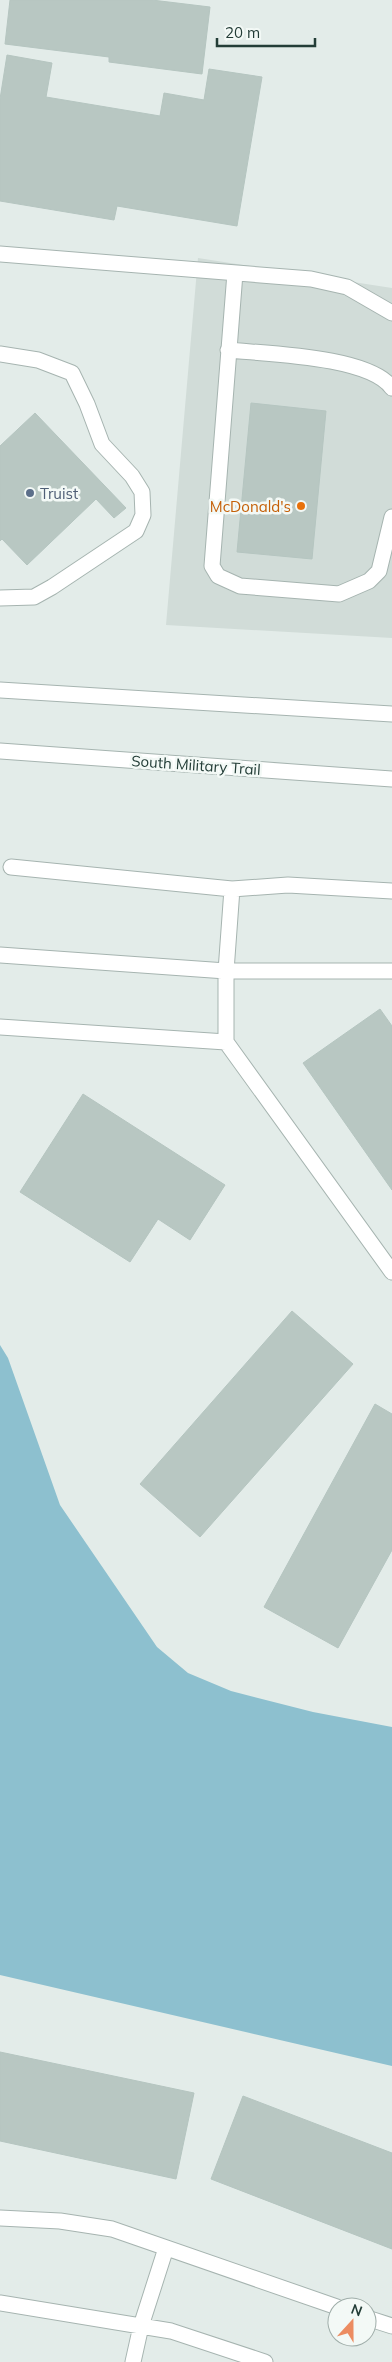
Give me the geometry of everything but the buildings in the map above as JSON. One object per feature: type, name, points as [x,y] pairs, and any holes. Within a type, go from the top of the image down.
[{"type":"street","points":[[0,254],[311,279],[347,288],[392,313]]},
{"type":"street","points":[[236,273],[228,350],[212,566],[218,576],[240,586],[339,594],[385,572],[392,517]]},
{"type":"street","points":[[228,350],[328,360],[356,366],[380,376],[392,388]]},
{"type":"street","points":[[0,354],[38,360],[72,373],[88,404],[102,444],[132,476],[142,492],[143,515],[136,531],[52,587],[34,597],[0,598]]},
{"type":"street","points":[[0,690],[392,714]]},
{"type":"street","name":"South Military Trail","points":[[0,751],[392,779]]},
{"type":"street","points":[[11,867],[232,889],[288,885],[392,891]]},
{"type":"street","points":[[232,889],[226,971],[226,1042],[392,1272]]},
{"type":"street","points":[[0,955],[226,971],[392,970]]},
{"type":"street","points":[[0,1027],[226,1042]]},
{"type":"street","points":[[0,2218],[60,2220],[112,2230],[327,2304]]},
{"type":"street","points":[[133,2362],[141,2326],[166,2248]]},
{"type":"street","points":[[0,2303],[171,2331],[265,2362]]},
{"type":"street","points":[[377,2321],[392,2326]]},
{"type":"shaded area","points":[[198,258],[392,288],[392,638],[166,625]]},
{"type":"water","points":[[0,1345],[8,1358],[60,1505],[157,1647],[188,1673],[231,1691],[313,1712],[392,1727],[392,2066],[0,1975]]},
{"type":"place","name":"Truist","points":[[30,493]]},
{"type":"place","name":"McDonald's","points":[[301,506]]}]
